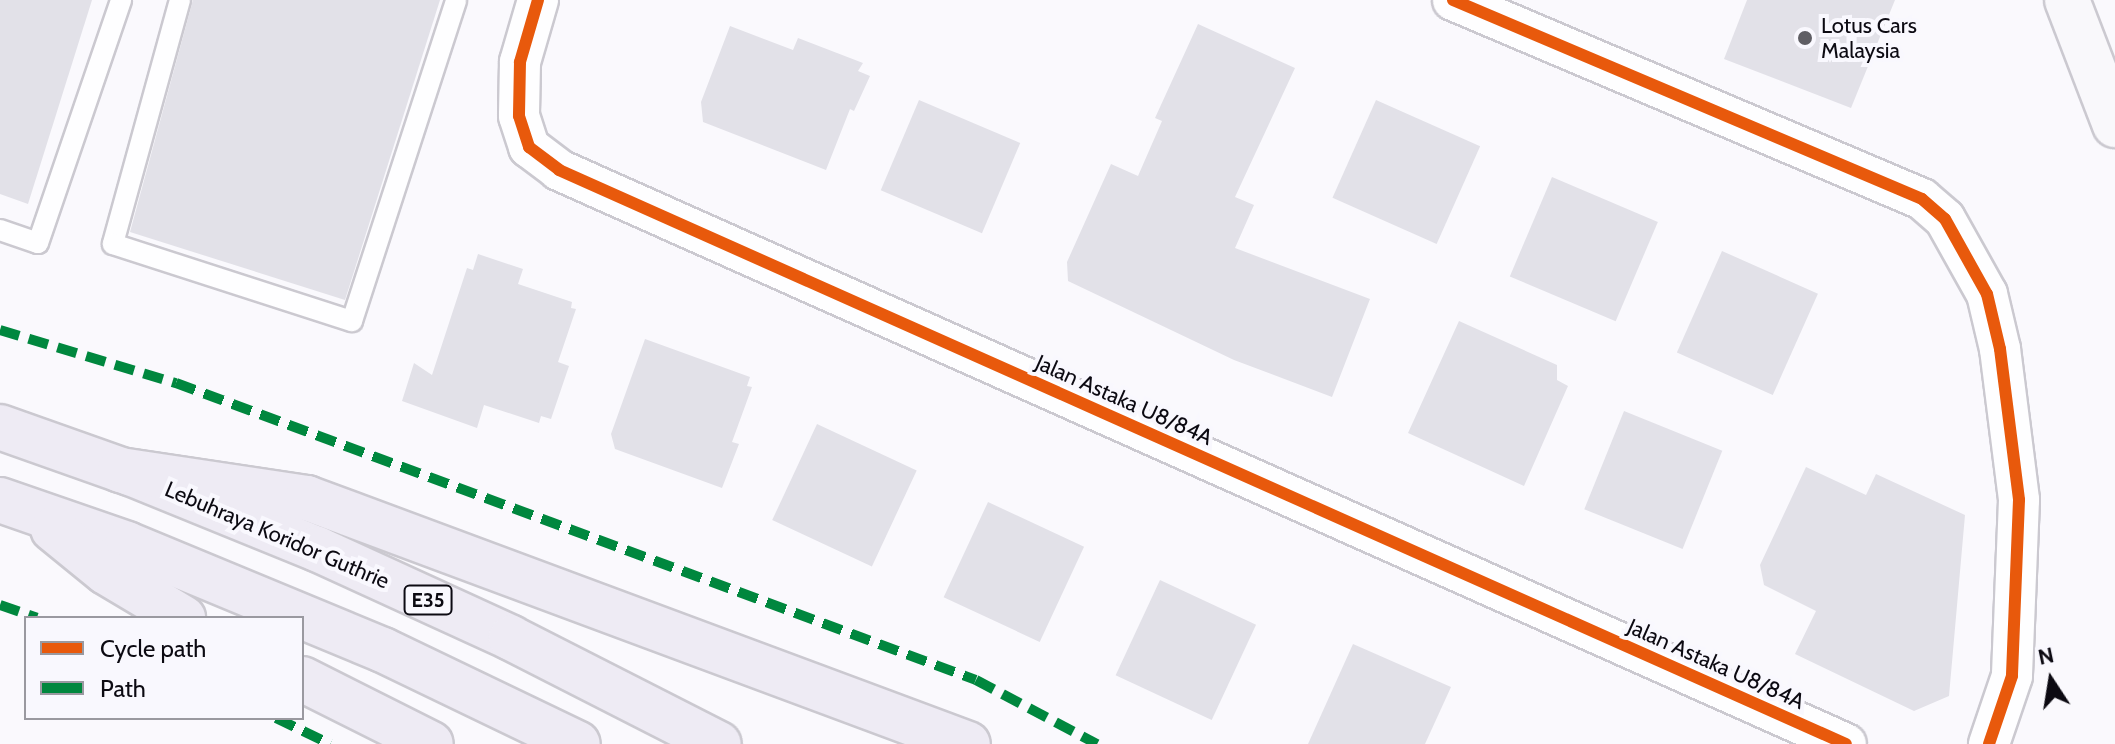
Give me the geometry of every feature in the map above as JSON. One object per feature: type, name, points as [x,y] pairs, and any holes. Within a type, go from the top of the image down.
[{"type":"highway","name":"Lebuhraya Koridor Guthrie","points":[[0,427],[120,470],[358,568],[719,744]]},
{"type":"highway","points":[[120,470],[307,498],[968,744]]},
{"type":"highway","points":[[14,504],[106,572],[180,616]]},
{"type":"highway","points":[[14,504],[297,616]]},
{"type":"highway","points":[[304,619],[383,650],[578,744]]},
{"type":"highway","points":[[304,680],[431,744]]},
{"type":"main road","points":[[2067,0],[2115,125]]},
{"type":"street","name":"Jalan Astaka U8/84A","points":[[538,0],[520,62],[519,116],[529,147],[559,170],[1846,744]]},
{"type":"street","points":[[1453,0],[1922,199],[1945,219],[1987,294],[2000,349],[2019,500],[2012,676],[1989,744]]},
{"type":"lane","points":[[0,230],[38,243],[121,0]]},
{"type":"lane","points":[[180,0],[113,244],[352,321],[456,0]]},
{"type":"building","points":[[0,0],[92,0],[28,204],[0,194]]},
{"type":"building","points":[[193,0],[440,0],[345,300],[130,232]]},
{"type":"building","name":"Lotus Cars Malaysia","points":[[1747,0],[1895,0],[1851,108],[1724,59]]},
{"type":"building","points":[[1198,24],[1295,68],[1235,197],[1254,205],[1235,248],[1370,299],[1332,397],[1234,360],[1068,281],[1067,262],[1111,164],[1138,176],[1162,121],[1155,118]]},
{"type":"building","points":[[730,26],[793,50],[798,38],[863,63],[858,71],[870,76],[854,111],[850,109],[826,170],[703,122],[701,102]]},
{"type":"building","points":[[919,100],[1020,143],[982,233],[881,190]]},
{"type":"building","points":[[1376,100],[1480,146],[1437,244],[1332,198]]},
{"type":"building","points":[[1552,177],[1658,222],[1616,321],[1510,276]]},
{"type":"building","points":[[1722,251],[1818,294],[1773,395],[1677,352]]},
{"type":"building","points":[[478,254],[523,269],[518,284],[572,302],[571,308],[576,309],[558,362],[569,366],[551,419],[541,416],[539,423],[484,405],[477,428],[402,401],[414,363],[432,375],[467,268],[473,270]]},
{"type":"building","points":[[1459,321],[1557,365],[1557,380],[1568,386],[1524,486],[1408,433]]},
{"type":"building","points":[[645,339],[750,377],[747,386],[752,387],[732,442],[739,444],[722,488],[615,449],[611,434]]},
{"type":"building","points":[[1624,411],[1722,451],[1683,549],[1584,509]]},
{"type":"building","points":[[817,424],[917,470],[872,567],[772,520]]},
{"type":"building","points":[[1806,467],[1866,495],[1876,474],[1965,515],[1949,696],[1914,711],[1795,654],[1816,611],[1764,585],[1760,565]]},
{"type":"building","points":[[988,502],[1084,547],[1040,642],[944,597]]},
{"type":"building","points":[[1160,580],[1256,625],[1212,720],[1116,675]]},
{"type":"building","points":[[1353,644],[1451,687],[1425,744],[1308,744]]},
{"type":"marked path","points":[[0,330],[176,383],[976,680],[1097,744]]},
{"type":"marked path","points":[[0,605],[31,616]]},
{"type":"marked path","points":[[280,720],[330,744]]},
{"type":"cycle path","points":[[538,0],[520,62],[519,116],[529,147],[559,170],[1846,744]]},
{"type":"cycle path","points":[[1453,0],[1922,199],[1945,219],[1987,294],[2000,349],[2019,500],[2012,676],[1989,744]]},
{"type":"place","name":"Lotus Cars Malaysia","points":[[1805,38]]}]
